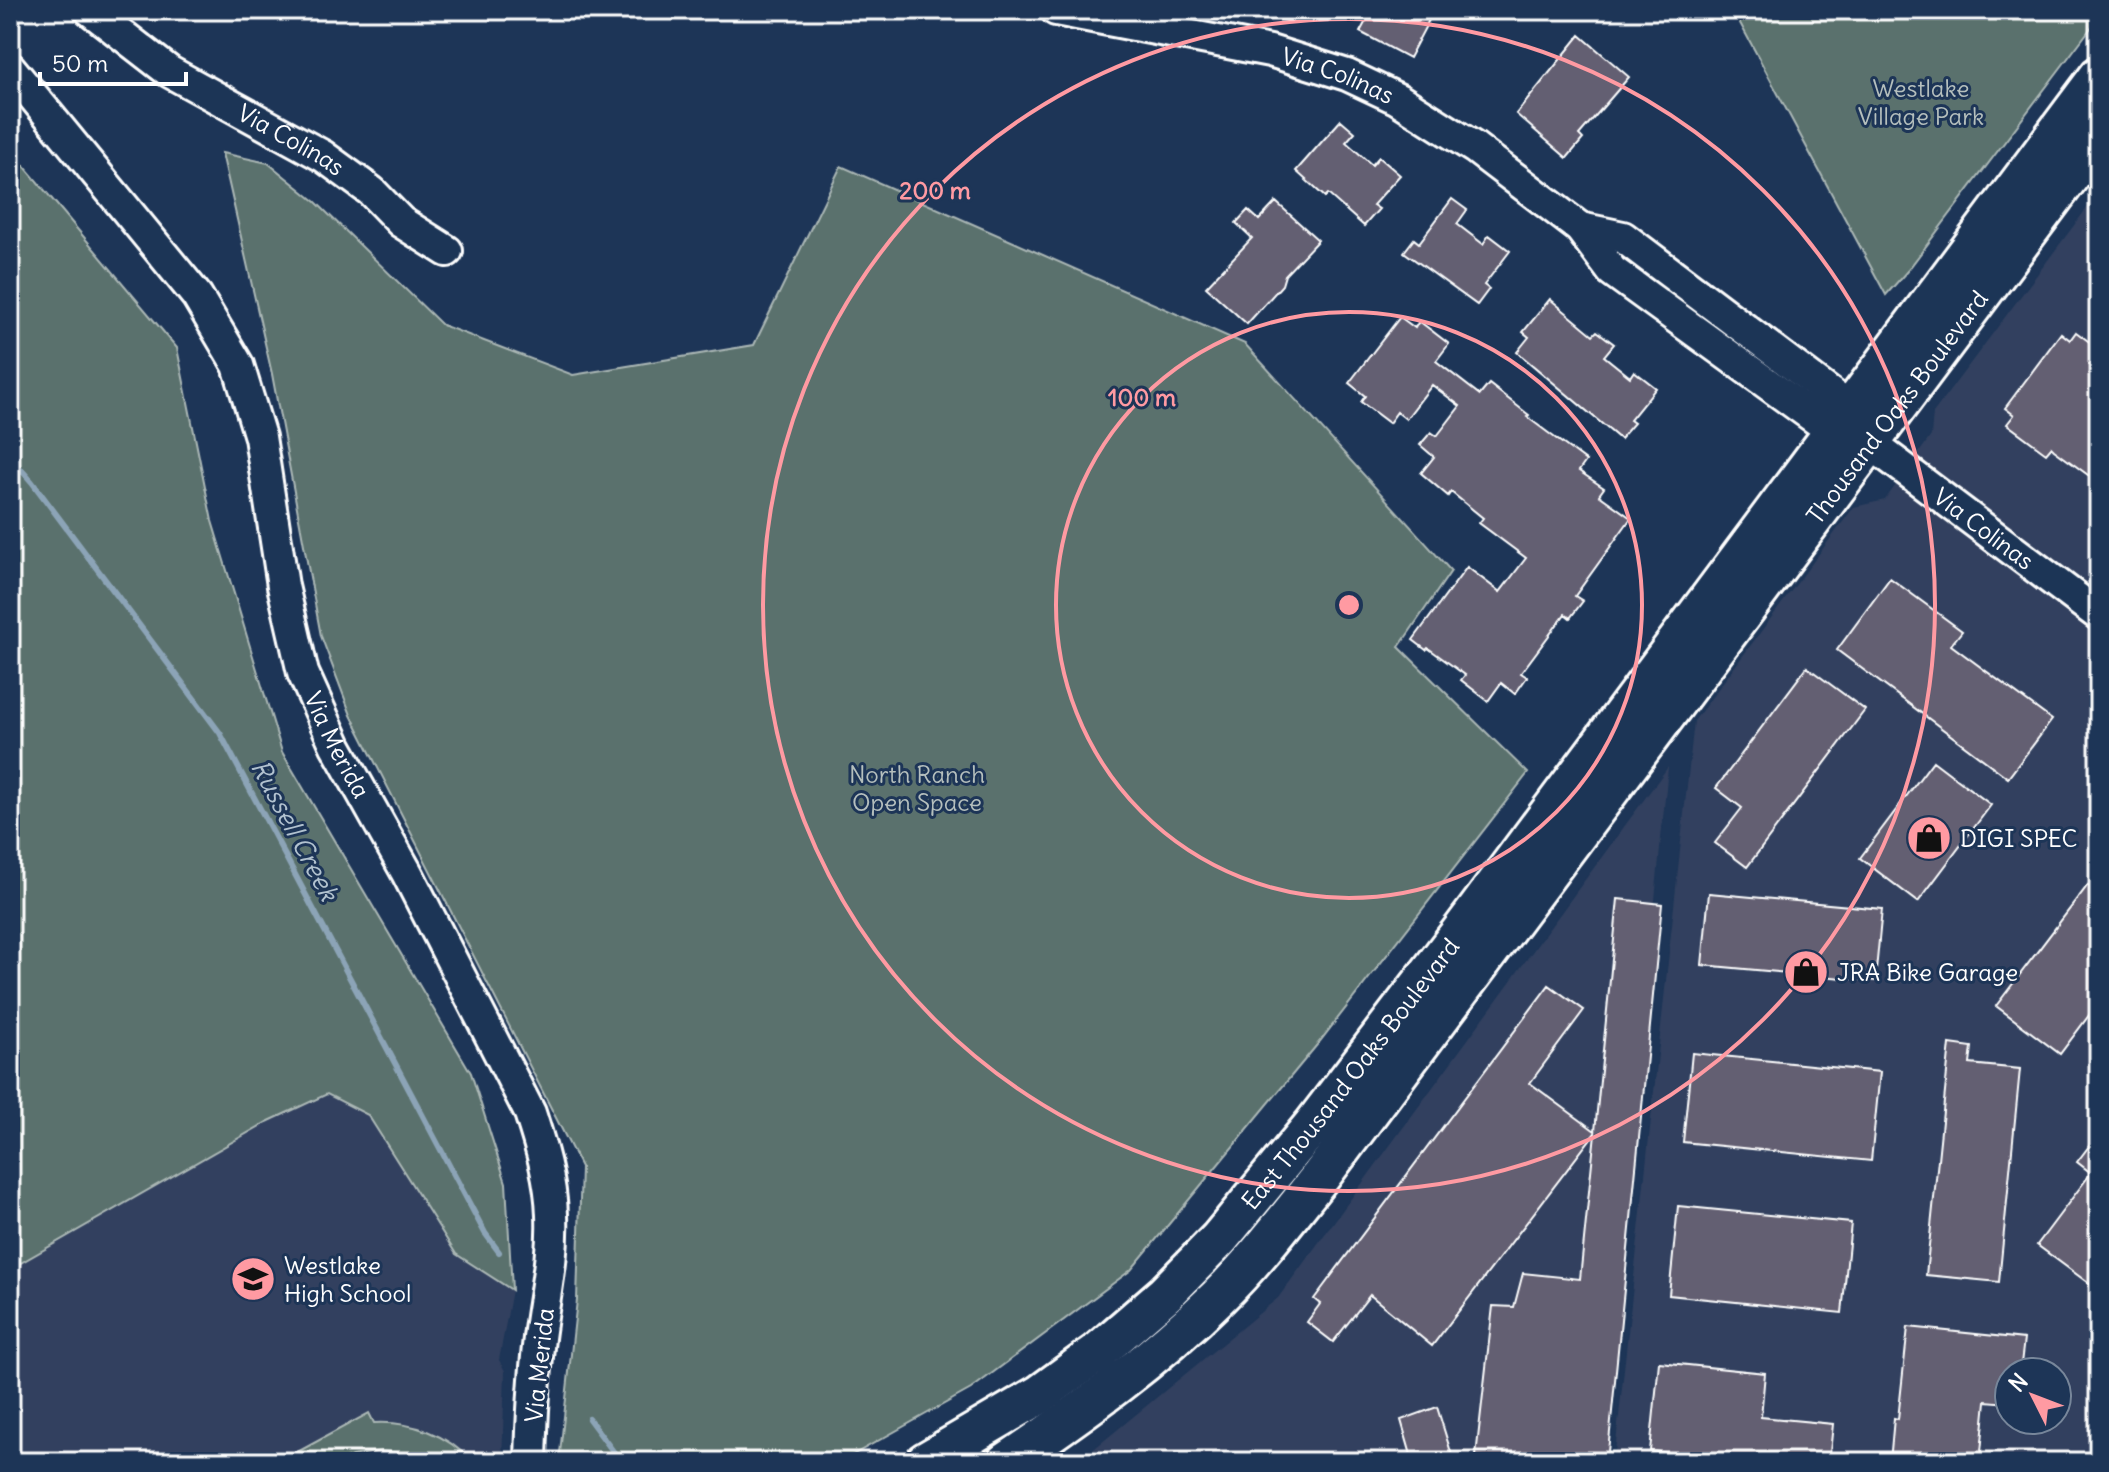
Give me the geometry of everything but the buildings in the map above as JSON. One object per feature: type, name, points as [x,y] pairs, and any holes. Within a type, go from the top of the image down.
[{"type":"main road","name":"Thousand Oaks Boulevard","points":[[1695,676],[1852,428],[2099,76]]},
{"type":"main road","name":"Thousand Oaks Boulevard","points":[[1700,610],[2099,137]]},
{"type":"main road","name":"East Thousand Oaks Boulevard","points":[[925,1462],[1039,1395],[1098,1352],[1165,1294],[1219,1239],[1313,1125],[1700,610]]},
{"type":"main road","name":"East Thousand Oaks Boulevard","points":[[1007,1462],[1106,1394],[1171,1341],[1220,1295],[1266,1244],[1321,1176],[1695,676]]},
{"type":"main road","points":[[1220,1295],[1210,1282],[1211,1275],[1304,1162],[1313,1125]]},
{"type":"street","name":"Via Colinas","points":[[90,10],[170,72],[323,156],[371,191],[401,222],[447,251]]},
{"type":"street","name":"Via Colinas","points":[[1056,10],[1270,51],[1347,75],[1398,99],[1475,148],[1580,228],[1623,237],[1852,428],[2099,615]]},
{"type":"street","name":"Via Merida","points":[[10,68],[197,296],[238,365],[260,437],[283,586],[303,673],[336,746],[407,873],[530,1113],[544,1155],[553,1216],[552,1260],[539,1337],[532,1412],[531,1462]]},
{"type":"shaded area","points":[[2099,192],[2099,1462],[1614,1462],[1694,721],[1854,507],[1885,500],[1931,436],[1933,413]]},
{"type":"shaded area","points":[[1668,767],[1600,1462],[1078,1462],[1278,1298]]},
{"type":"shaded area","name":"Westlake High School","points":[[327,1094],[368,1115],[456,1254],[512,1290],[499,1360],[505,1371],[502,1462],[10,1462],[10,1269],[267,1122]]},
{"type":"green space","name":"Westlake Village Park","points":[[1733,10],[2099,10],[2099,17],[1886,295]]},
{"type":"green space","points":[[10,149],[177,348],[212,521],[282,752],[471,1073],[506,1183],[512,1290],[456,1254],[368,1115],[327,1094],[267,1122],[10,1269]]},
{"type":"green space","name":"North Ranch Open Space","points":[[222,153],[268,163],[316,202],[442,325],[573,375],[754,345],[841,166],[1245,344],[1451,571],[1399,647],[1528,773],[1321,1040],[1131,1270],[971,1389],[840,1462],[559,1462],[577,1300],[581,1167],[351,715],[321,636],[272,374]]},
{"type":"green space","points":[[369,1413],[374,1423],[401,1424],[428,1431],[451,1444],[472,1462],[427,1462],[410,1454],[381,1451],[338,1462],[279,1462]]},
{"type":"waterway","name":"Russell Creek","points":[[10,457],[220,733],[485,1233],[499,1252]]},
{"type":"waterway","name":"Russell Creek","points":[[589,1419],[621,1462]]},
{"type":"place","name":"DIGI SPEC","points":[[1929,838]]},
{"type":"place","name":"JRA Bike Garage","points":[[1806,972]]},
{"type":"place","name":"Westlake High School","points":[[253,1279]]}]
